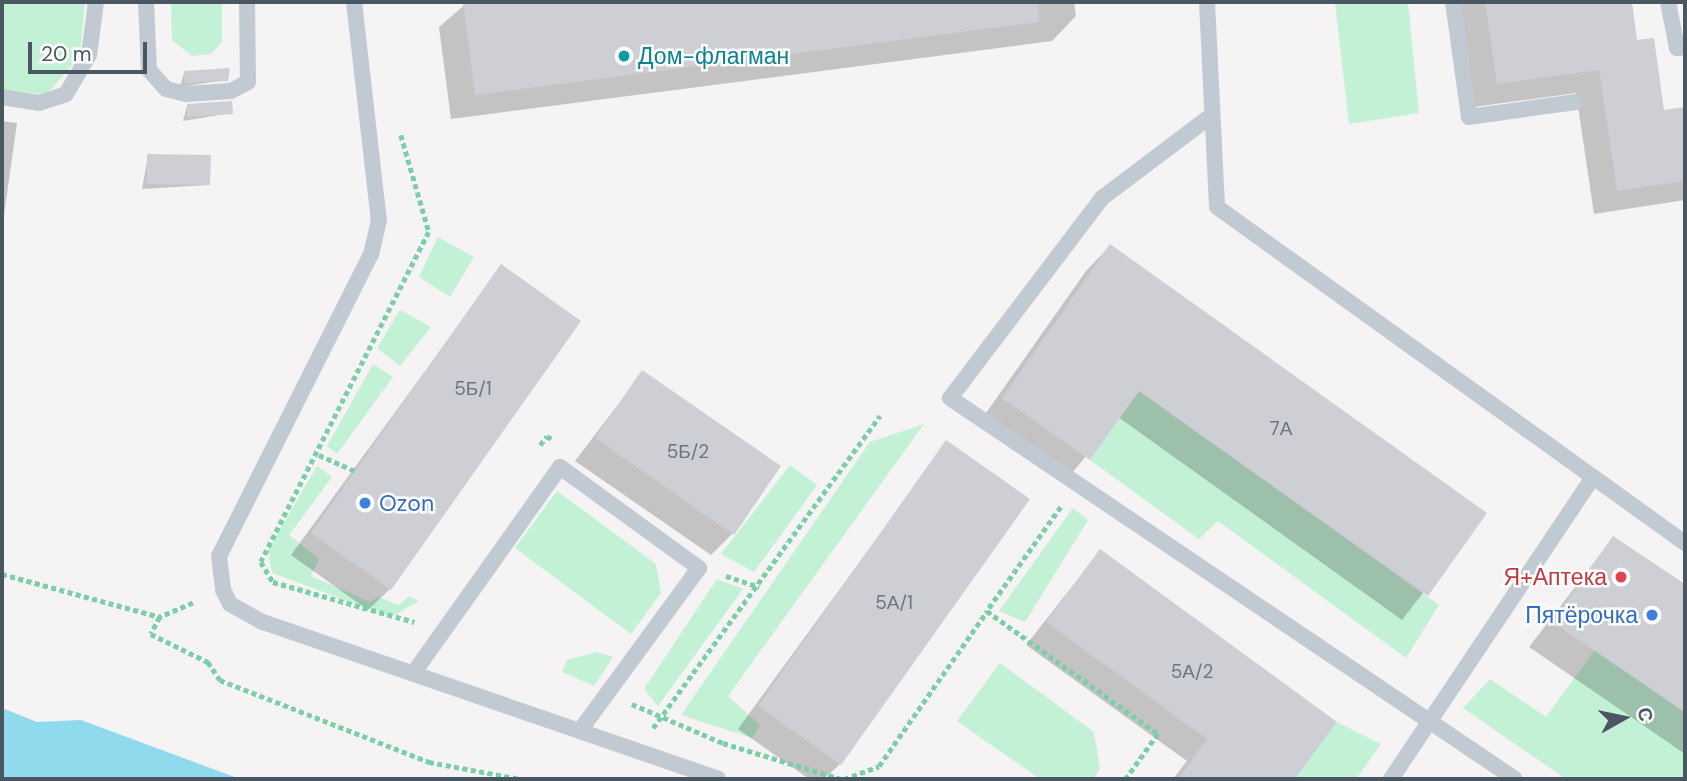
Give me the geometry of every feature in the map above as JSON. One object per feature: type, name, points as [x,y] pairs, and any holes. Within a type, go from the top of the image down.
[{"type":"lane","points":[[2,97],[39,103],[66,94],[89,55],[96,2]]},
{"type":"lane","points":[[146,2],[149,70],[166,89],[186,94],[231,91],[248,82],[247,2]]},
{"type":"lane","points":[[354,2],[379,220],[371,254],[219,556],[230,604],[582,728],[640,754],[718,779]]},
{"type":"lane","points":[[1207,2],[1217,207],[1685,543]]},
{"type":"lane","points":[[1453,2],[1469,117],[1576,102]]},
{"type":"lane","points":[[1668,2],[1677,48],[1685,47]]},
{"type":"lane","points":[[1212,115],[1102,198],[950,398],[1430,718],[1515,779]]},
{"type":"lane","points":[[415,671],[560,467],[699,568],[582,728]]},
{"type":"lane","points":[[1391,779],[1593,477]]},
{"type":"path","points":[[400,129],[429,232],[319,454],[261,562],[264,574],[273,582],[412,623],[424,618]]},
{"type":"path","points":[[640,754],[659,716],[759,587],[880,416]]},
{"type":"path","points":[[531,459],[547,436],[557,444]]},
{"type":"path","points":[[319,454],[355,471]]},
{"type":"path","points":[[635,694],[632,704],[659,716],[843,779],[879,766],[1079,483]]},
{"type":"path","points":[[699,568],[759,587]]},
{"type":"path","points":[[2,574],[160,617],[193,603]]},
{"type":"path","points":[[987,611],[1158,734],[1126,779]]},
{"type":"path","points":[[160,617],[151,634],[208,662],[220,680],[429,762],[522,779]]},
{"type":"green space","points":[[2,2],[85,2],[80,56],[46,95],[2,89]]},
{"type":"green space","points":[[171,2],[222,2],[222,42],[211,54],[192,56],[172,40]]},
{"type":"green space","points":[[1335,2],[1408,2],[1419,113],[1349,124]]},
{"type":"green space","points":[[438,237],[474,257],[450,297],[419,277]]},
{"type":"green space","points":[[400,310],[431,327],[400,366],[377,348]]},
{"type":"green space","points":[[373,364],[393,377],[337,454],[327,446]]},
{"type":"green space","points":[[1139,391],[1439,605],[1406,658],[1218,521],[1199,539],[1090,460]]},
{"type":"green space","points":[[924,424],[728,696],[760,725],[752,738],[681,715],[870,442]]},
{"type":"green space","points":[[790,465],[817,485],[754,572],[721,554]]},
{"type":"green space","points":[[317,466],[332,477],[289,535],[319,559],[311,576],[370,602],[378,597],[399,605],[409,596],[419,601],[391,617],[272,573],[268,550]]},
{"type":"green space","points":[[557,491],[656,564],[661,593],[631,634],[515,548]]},
{"type":"green space","points":[[1073,508],[1088,520],[1025,622],[999,611]]},
{"type":"green space","points":[[717,579],[743,589],[658,706],[644,689]]},
{"type":"green space","points":[[1595,650],[1685,713],[1685,779],[1566,779],[1463,708],[1490,679],[1546,717]]},
{"type":"green space","points":[[597,652],[613,657],[594,686],[562,672],[567,660]]},
{"type":"green space","points":[[1000,663],[1094,732],[1100,769],[1093,779],[1040,779],[957,721]]},
{"type":"green space","points":[[1337,722],[1381,744],[1356,779],[1295,779]]},
{"type":"water","points":[[2,708],[37,722],[81,720],[240,779],[2,779]]},
{"type":"building","name":"Дом-флагман","points":[[463,2],[1038,2],[1039,22],[475,95]]},
{"type":"building","points":[[1485,2],[1632,2],[1637,40],[1654,38],[1664,110],[1685,107],[1685,181],[1617,191],[1599,70],[1497,84]]},
{"type":"building","points":[[230,68],[228,81],[185,83],[184,71]]},
{"type":"building","points":[[232,101],[233,114],[187,117],[187,104]]},
{"type":"building","points":[[147,154],[211,155],[210,185],[147,184]]},
{"type":"building","points":[[1110,244],[1487,513],[1428,596],[1139,391],[1090,460],[1002,398]]},
{"type":"building","points":[[501,264],[581,321],[391,590],[311,533]]},
{"type":"building","points":[[642,370],[781,466],[734,535],[595,438]]},
{"type":"building","points":[[946,440],[1030,499],[841,765],[758,706]]},
{"type":"building","points":[[1613,536],[1685,584],[1685,712],[1552,622]]},
{"type":"building","points":[[1100,549],[1337,722],[1295,779],[1178,779],[1207,739],[1046,622]]},
{"type":"place","name":"Дом-флагман","points":[[624,56]]},
{"type":"place","name":"Ozon","points":[[365,503]]},
{"type":"place","name":"Я+Аптека","points":[[1621,577]]},
{"type":"place","name":"Пятёрочка","points":[[1652,615]]}]
